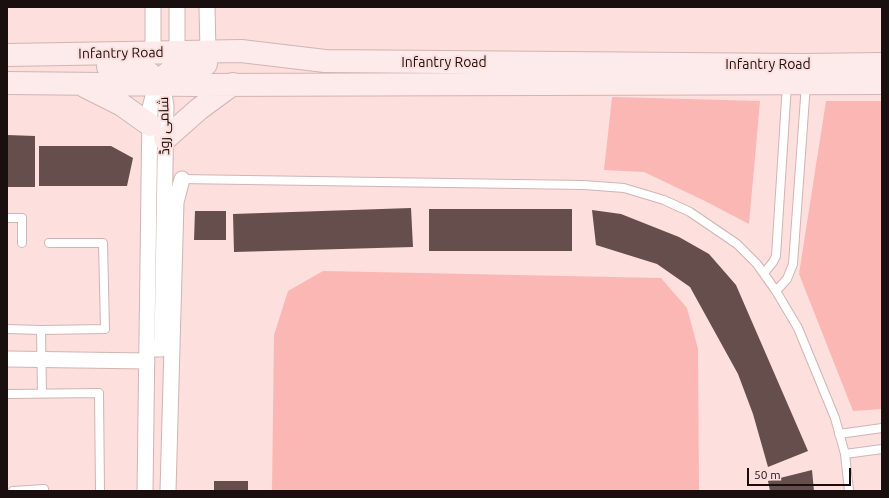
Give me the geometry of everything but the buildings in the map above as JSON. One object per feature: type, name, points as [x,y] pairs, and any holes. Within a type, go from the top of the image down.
[{"type":"main road","name":"Infantry Road","points":[[7,55],[241,52],[325,61],[803,65],[882,64]]},
{"type":"main road","points":[[7,67],[133,67],[141,68],[149,73],[160,84],[167,74],[179,66],[325,61]]},
{"type":"main road","name":"Infantry Road","points":[[7,83],[233,84],[882,82]]},
{"type":"main road","points":[[77,83],[122,105],[158,132],[199,109],[233,84]]},
{"type":"street","points":[[153,7],[153,52]]},
{"type":"street","points":[[177,7],[177,53]]},
{"type":"street","points":[[207,7],[208,52]]},
{"type":"street","name":"شامی روڈ","points":[[160,84],[151,102],[158,132],[164,180],[162,403],[170,422]]},
{"type":"street","name":"شامی روڈ","points":[[145,491],[147,355],[158,132],[166,100],[160,84]]},
{"type":"street","points":[[168,491],[176,202],[182,179]]},
{"type":"street","points":[[7,359],[147,355],[162,349]]},
{"type":"lane","points":[[764,273],[776,256],[797,83]]},
{"type":"lane","points":[[776,291],[787,279],[794,264],[797,83]]},
{"type":"lane","points":[[164,180],[556,184],[624,188],[664,200],[690,212],[737,244],[764,273],[776,291],[798,328],[813,361],[839,434],[844,454],[849,491]]},
{"type":"lane","points":[[7,218],[22,218],[22,243]]},
{"type":"lane","points":[[7,329],[105,329],[103,243],[49,243]]},
{"type":"lane","points":[[41,330],[42,393]]},
{"type":"lane","points":[[7,394],[99,393],[100,491]]},
{"type":"lane","points":[[839,434],[882,428]]},
{"type":"lane","points":[[844,454],[882,449]]},
{"type":"lane","points":[[13,491],[44,489],[44,491]]},
{"type":"shaded area","points":[[612,97],[760,101],[749,224],[644,172],[604,170]]},
{"type":"shaded area","points":[[826,101],[882,101],[882,409],[853,411],[799,274]]},
{"type":"shaded area","points":[[323,271],[661,278],[687,308],[698,349],[699,491],[272,491],[274,335],[288,291]]}]
